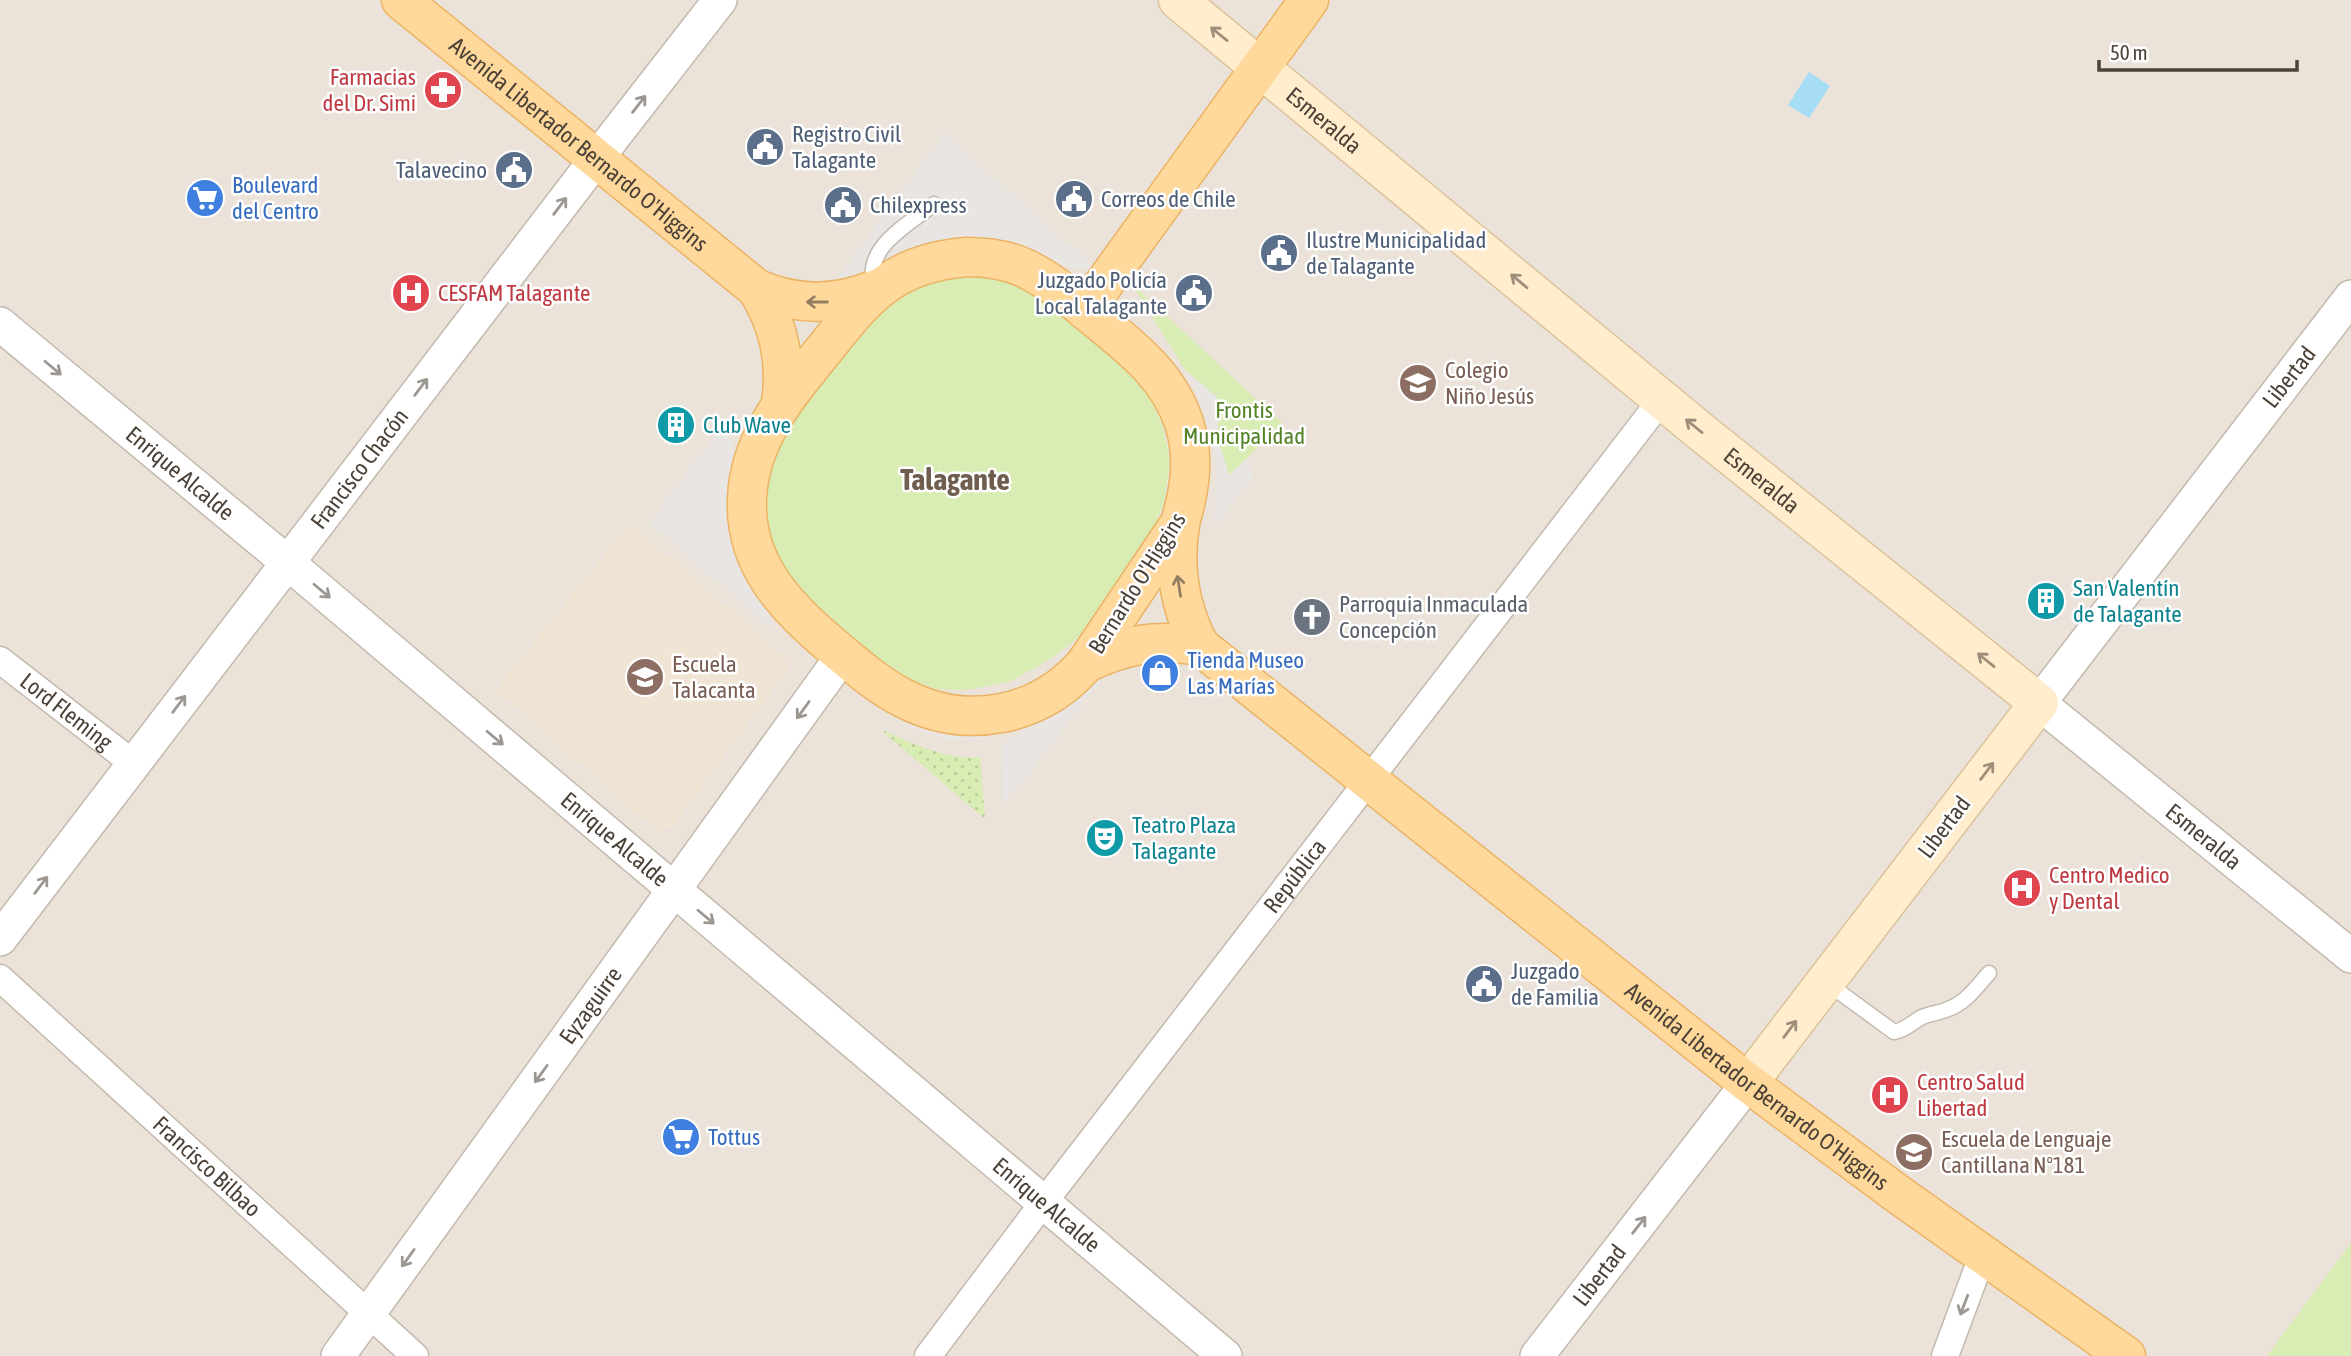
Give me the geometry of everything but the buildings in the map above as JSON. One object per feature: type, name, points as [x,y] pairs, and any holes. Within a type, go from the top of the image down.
[{"type":"main road","name":"Avenida Libertador Bernardo O'Higgins","points":[[401,0],[757,289],[776,297],[816,303],[857,297],[876,289]]},
{"type":"main road","name":"Esmeralda","points":[[1178,0],[1662,399],[2039,703]]},
{"type":"main road","points":[[1085,310],[1309,0]]},
{"type":"main road","name":"Bernardo O'Higgins","points":[[983,257],[1015,264],[1033,272],[1085,310],[1152,368],[1176,403],[1188,439],[1191,458],[1187,502],[1180,523],[1086,663],[1067,683],[1038,701],[998,714],[967,716],[944,713],[903,698],[843,655],[805,623],[778,594],[759,560],[752,539],[747,499],[758,447],[768,424],[781,403],[876,289],[919,265],[951,258],[983,257]]},
{"type":"main road","name":"Avenida Libertador Bernardo O'Higgins","points":[[757,289],[772,315],[781,344],[784,383],[781,403]]},
{"type":"main road","name":"Avenida Libertador Bernardo O'Higgins","points":[[1180,523],[1176,571],[1180,595],[1191,629],[1200,646],[1748,1083],[2126,1356]]},
{"type":"main road","points":[[1086,663],[1122,648],[1147,642],[1200,646]]},
{"type":"main road","name":"Libertad","points":[[1748,1083],[2039,703]]},
{"type":"street","name":"Francisco Chacón","points":[[0,939],[720,0]]},
{"type":"street","name":"Libertad","points":[[2039,703],[2351,297]]},
{"type":"street","name":"Enrique Alcalde","points":[[0,324],[288,562],[1225,1356]]},
{"type":"street","name":"República","points":[[928,1356],[1662,399]]},
{"type":"street","name":"Eyzaguirre","points":[[338,1356],[843,655]]},
{"type":"street","name":"Lord Fleming","points":[[0,660],[134,764]]},
{"type":"street","name":"Esmeralda","points":[[2039,703],[2351,956]]},
{"type":"street","name":"Francisco Bilbao","points":[[0,978],[415,1356]]},
{"type":"street","name":"Libertad","points":[[1540,1355],[1748,1083]]},
{"type":"street","points":[[1945,1356],[1983,1254]]},
{"type":"lane","points":[[876,289],[872,268],[878,251],[934,204]]},
{"type":"lane","points":[[1826,982],[1894,1032],[1904,1030],[1930,1013],[1958,1004],[1967,998],[1989,973]]},
{"type":"shaded area","points":[[0,0],[2351,0],[2351,1356],[0,1356]]},
{"type":"shaded area","points":[[944,134],[1099,271],[1046,264],[875,269],[832,286]]},
{"type":"shaded area","points":[[1186,371],[1217,397],[1218,440],[1229,475],[1248,458],[1253,479],[1213,527],[1218,464],[1203,408]]},
{"type":"shaded area","points":[[724,424],[735,452],[731,519],[748,573],[778,633],[649,523]]},
{"type":"shaded area","name":"Escuela Talacanta","points":[[630,523],[792,663],[672,827],[657,831],[496,690]]},
{"type":"shaded area","points":[[1102,679],[1003,806],[1002,745]]},
{"type":"shaded area","points":[[908,720],[987,732],[985,740],[946,740],[905,726]]},
{"type":"green space","points":[[965,272],[1007,281],[1049,301],[1082,328],[1147,391],[1163,427],[1170,460],[1164,502],[1154,529],[1077,639],[1047,661],[1009,682],[966,690],[935,689],[895,673],[856,651],[790,586],[763,521],[763,482],[796,404],[888,304],[923,284]]},
{"type":"green space","name":"Frontis Municipalidad","points":[[1131,283],[1282,423],[1229,476],[1218,440],[1217,397],[1186,371]]},
{"type":"green space","points":[[881,730],[942,753],[980,757],[985,819]]},
{"type":"green space","points":[[2351,1243],[2351,1356],[2267,1356]]},
{"type":"water","points":[[1809,72],[1830,86],[1809,118],[1788,105]]},
{"type":"place","name":"Farmacias del Dr. Simi","points":[[443,90]]},
{"type":"place","name":"Registro Civil Talagante","points":[[765,147]]},
{"type":"place","name":"Talavecino","points":[[514,170]]},
{"type":"place","name":"Boulevard del Centro","points":[[205,198]]},
{"type":"place","name":"Correos de Chile","points":[[1074,199]]},
{"type":"place","name":"Chilexpress","points":[[843,205]]},
{"type":"place","name":"Ilustre Municipalidad de Talagante","points":[[1279,253]]},
{"type":"place","name":"CESFAM Talagante","points":[[411,293]]},
{"type":"place","name":"Juzgado Policía Local Talagante","points":[[1194,293]]},
{"type":"place","name":"Colegio Niño Jesús","points":[[1418,383]]},
{"type":"place","name":"Club Wave","points":[[676,425]]},
{"type":"place","name":"San Valentín de Talagante","points":[[2046,601]]},
{"type":"place","name":"Parroquia Inmaculada Concepción","points":[[1312,617]]},
{"type":"place","name":"Tienda Museo Las Marías","points":[[1160,673]]},
{"type":"place","name":"Escuela Talacanta","points":[[645,677]]},
{"type":"place","name":"Teatro Plaza Talagante","points":[[1105,838]]},
{"type":"place","name":"Centro Medico y Dental","points":[[2022,888]]},
{"type":"place","name":"Juzgado de Familia","points":[[1484,984]]},
{"type":"place","name":"Centro Salud Libertad","points":[[1890,1095]]},
{"type":"place","name":"Tottus","points":[[681,1137]]},
{"type":"place","name":"Escuela de Lenguaje Cantillana Nº181","points":[[1914,1152]]},
{"type":"district","name":"Talagante","points":[[955,480]]}]
